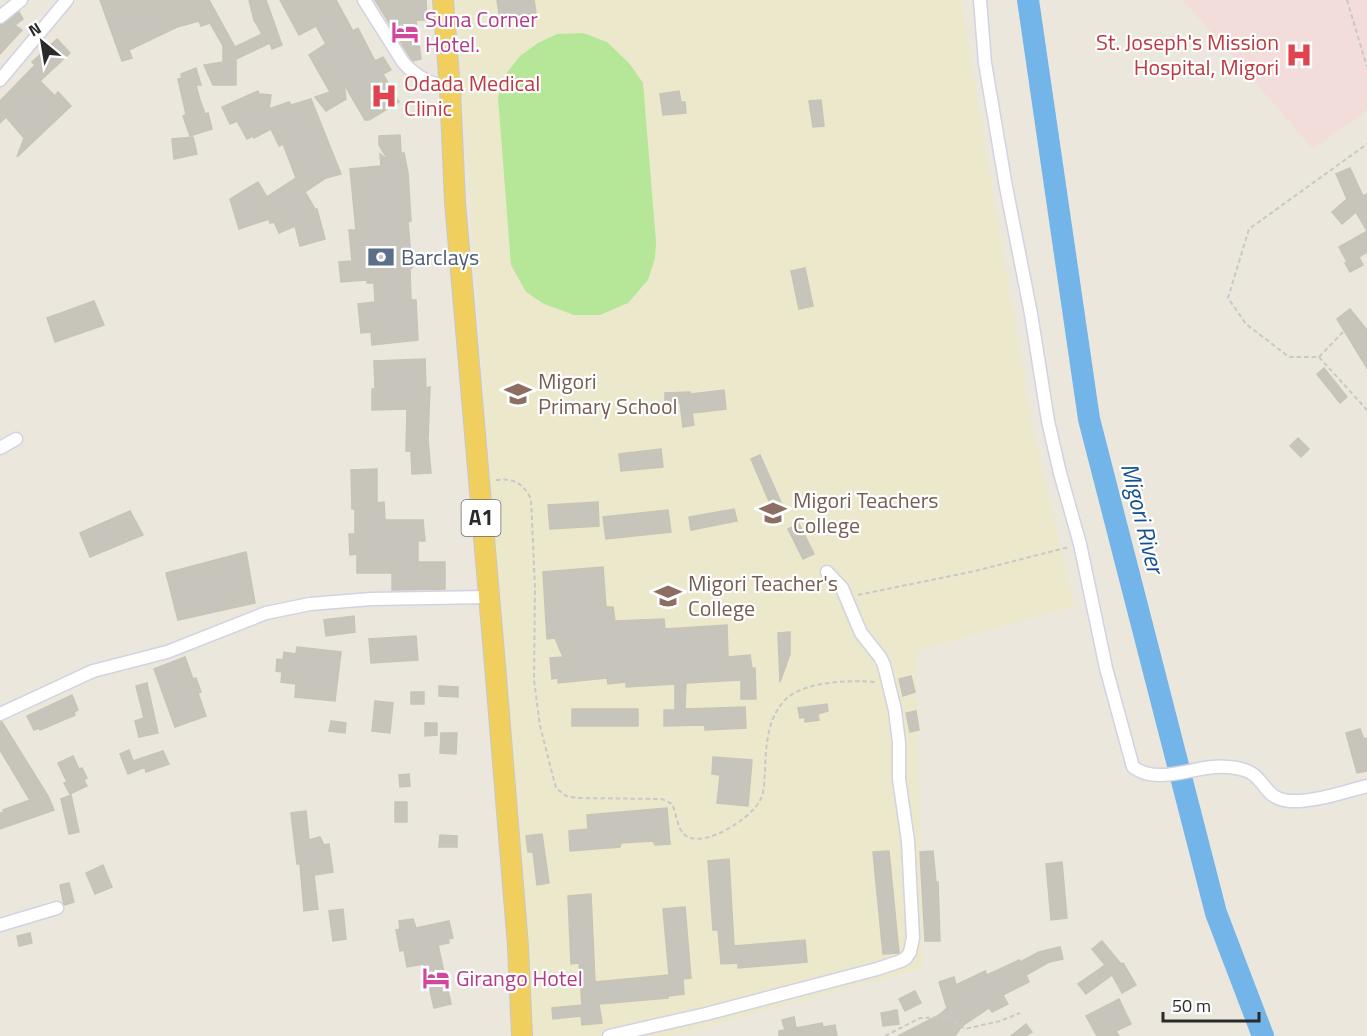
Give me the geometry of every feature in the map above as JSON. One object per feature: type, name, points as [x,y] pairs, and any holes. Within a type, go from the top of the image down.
[{"type":"highway","name":"A1","points":[[443,0],[450,87],[455,202],[518,946],[522,1036]]},
{"type":"street","points":[[0,17],[21,0]]},
{"type":"street","points":[[0,80],[67,0]]},
{"type":"street","points":[[364,0],[403,62],[426,81],[450,87]]},
{"type":"street","points":[[980,0],[987,73],[1048,421],[1080,544],[1106,668],[1133,767],[1141,773],[1158,775],[1225,766],[1244,769],[1253,774],[1277,799],[1292,801],[1328,796],[1367,786]]},
{"type":"street","points":[[0,448],[16,440]]},
{"type":"street","points":[[609,1036],[800,990],[894,964],[906,958],[911,946],[914,927],[908,841],[898,779],[899,743],[891,692],[880,657],[861,633],[847,597],[828,573]]},
{"type":"street","points":[[0,714],[93,671],[167,652],[266,613],[310,604],[371,599],[488,597]]},
{"type":"street","points":[[0,925],[57,908]]},
{"type":"path","points":[[1347,0],[1367,67]]},
{"type":"path","points":[[1343,332],[1319,357],[1289,357],[1246,324],[1228,298],[1249,229],[1367,144]]},
{"type":"path","points":[[1319,357],[1367,410]]},
{"type":"path","points":[[478,482],[513,480],[526,489],[531,499],[535,577],[534,680],[538,714],[556,788],[566,796],[662,799],[672,804],[682,832],[688,837],[713,836],[740,821],[759,802],[764,784],[767,740],[775,713],[787,699],[800,689],[853,681],[876,682],[891,692]]},
{"type":"path","points":[[847,597],[975,571],[1080,544]]},
{"type":"path","points":[[885,1036],[920,1018],[949,1017],[965,1029],[1000,1021],[1020,1013]]},
{"type":"shaded area","name":"Migori Teachers College","points":[[456,0],[961,0],[1031,420],[1074,606],[916,651],[923,968],[672,1036],[530,1036]]},
{"type":"shaded area","name":"St. Joseph's Mission Hospital, Migori","points":[[1183,0],[1367,0],[1367,110],[1313,149]]},
{"type":"green space","points":[[583,33],[607,42],[629,63],[643,83],[656,242],[655,258],[648,280],[628,303],[600,315],[574,315],[544,304],[526,292],[511,265],[498,97],[505,75],[520,56],[538,43],[557,34]]},
{"type":"building","points":[[100,0],[209,0],[235,47],[262,34],[254,20],[249,0],[266,0],[282,45],[272,49],[270,43],[236,59],[236,85],[213,85],[204,65],[223,62],[223,46],[210,23],[201,26],[199,21],[177,27],[129,50],[132,58],[122,61]]},
{"type":"building","points":[[280,0],[336,0],[353,31],[358,28],[375,61],[383,57],[391,70],[383,74],[399,102],[369,120],[365,120],[344,84],[346,99],[326,111],[315,97],[330,92],[309,55],[326,44],[316,26],[299,35]]},
{"type":"building","name":"Suna Corner Hotel.","points":[[375,0],[426,0],[427,20],[416,20],[421,59],[413,61]]},
{"type":"building","points":[[497,0],[534,0],[536,13],[500,19]]},
{"type":"building","points":[[19,12],[23,19],[15,25],[22,30],[0,54],[0,25]]},
{"type":"building","points":[[57,39],[70,53],[40,81],[55,96],[58,92],[71,106],[17,157],[24,138],[6,117],[0,123],[0,101],[35,65],[32,62]]},
{"type":"building","points":[[196,68],[201,85],[196,85],[212,129],[190,136],[183,116],[186,114],[178,79],[182,78],[181,74]]},
{"type":"building","points":[[258,91],[259,94],[271,95],[269,109],[289,102],[291,105],[311,99],[341,174],[326,178],[305,192],[317,209],[325,239],[300,246],[295,226],[279,233],[274,222],[270,223],[269,219],[239,229],[230,199],[258,182],[267,197],[296,178],[283,144],[279,146],[271,129],[247,139],[237,121],[230,124],[222,107]]},
{"type":"building","points":[[679,91],[681,102],[685,102],[686,113],[663,115],[660,94]]},
{"type":"building","points":[[821,100],[824,126],[813,127],[809,101]]},
{"type":"building","points":[[400,135],[401,153],[404,153],[408,173],[411,221],[408,222],[412,268],[410,268],[411,300],[416,300],[418,340],[372,345],[371,332],[361,333],[358,304],[375,302],[374,283],[367,283],[367,280],[341,282],[339,262],[352,261],[349,230],[356,230],[350,169],[381,166],[380,154],[388,160],[379,145],[379,136]]},
{"type":"building","points":[[193,137],[197,154],[174,159],[172,139]]},
{"type":"building","points":[[1350,168],[1363,196],[1367,194],[1367,231],[1356,212],[1342,224],[1332,212],[1347,199],[1336,174]]},
{"type":"building","points":[[1367,231],[1367,252],[1359,257],[1363,265],[1350,272],[1339,247]]},
{"type":"building","points":[[805,268],[813,306],[799,309],[791,271]]},
{"type":"building","points":[[94,301],[104,325],[55,342],[47,318]]},
{"type":"building","points":[[1350,309],[1367,330],[1367,368],[1337,319]]},
{"type":"building","points":[[425,359],[426,388],[430,387],[428,440],[431,473],[412,474],[411,451],[406,451],[407,409],[372,410],[372,389],[375,389],[374,361]]},
{"type":"building","points":[[1324,368],[1347,397],[1340,403],[1317,374]]},
{"type":"building","points":[[724,390],[726,409],[692,413],[694,425],[683,427],[680,403],[665,403],[665,393],[690,392],[691,394]]},
{"type":"building","points":[[1298,438],[1309,449],[1301,457],[1290,446]]},
{"type":"building","points":[[661,449],[663,467],[621,471],[619,454]]},
{"type":"building","points":[[760,455],[784,509],[774,513],[751,459]]},
{"type":"building","points":[[377,469],[377,503],[384,502],[385,520],[423,520],[425,541],[418,541],[418,562],[445,562],[445,589],[392,590],[392,573],[357,573],[357,554],[350,555],[349,534],[355,534],[351,470]]},
{"type":"building","points":[[598,502],[599,526],[550,529],[548,505]]},
{"type":"building","points":[[734,509],[737,521],[691,530],[689,517]]},
{"type":"building","points":[[668,510],[671,532],[606,539],[603,517]]},
{"type":"building","points":[[130,511],[143,535],[90,557],[80,533]]},
{"type":"building","points":[[799,524],[814,554],[803,559],[788,529]]},
{"type":"building","points":[[246,552],[255,603],[178,620],[166,573]]},
{"type":"building","points":[[603,567],[606,607],[613,607],[615,621],[664,619],[665,629],[727,625],[728,657],[750,655],[752,668],[755,668],[756,699],[741,699],[741,680],[686,683],[685,709],[745,707],[746,728],[705,730],[705,725],[664,726],[664,710],[675,710],[675,684],[626,687],[626,682],[608,684],[607,678],[558,683],[558,678],[552,679],[550,658],[563,657],[555,638],[547,639],[543,572]]},
{"type":"building","points":[[354,616],[355,632],[326,636],[324,620]]},
{"type":"building","points":[[790,632],[790,654],[780,682],[778,633]]},
{"type":"building","points":[[416,636],[418,660],[371,663],[369,639]]},
{"type":"building","points":[[297,647],[341,652],[335,701],[295,697],[296,684],[281,682],[282,672],[276,671],[277,659],[283,660],[284,652],[296,654]]},
{"type":"building","points":[[185,657],[193,679],[196,678],[201,692],[198,693],[206,716],[175,727],[154,669]]},
{"type":"building","points":[[911,676],[915,692],[903,696],[899,679]]},
{"type":"building","points":[[147,683],[158,733],[139,737],[135,721],[144,718],[136,686]]},
{"type":"building","points":[[439,686],[458,687],[458,697],[439,696]]},
{"type":"building","points":[[411,692],[424,692],[424,704],[411,704]]},
{"type":"building","points":[[72,695],[78,710],[74,712],[75,715],[40,730],[39,728],[34,730],[27,716]]},
{"type":"building","points":[[375,701],[393,703],[390,733],[372,731]]},
{"type":"building","points":[[827,704],[828,711],[818,714],[819,720],[805,722],[805,717],[800,718],[798,708]]},
{"type":"building","points":[[572,709],[638,709],[638,726],[572,726]]},
{"type":"building","points":[[916,711],[919,730],[910,732],[906,713]]},
{"type":"building","points":[[331,721],[346,723],[345,733],[329,731]]},
{"type":"building","points":[[0,722],[48,796],[54,810],[0,829],[0,813],[4,812],[3,810],[30,800],[0,750]]},
{"type":"building","points":[[425,723],[437,723],[437,735],[425,736]]},
{"type":"building","points":[[1360,729],[1364,739],[1367,738],[1367,771],[1357,773],[1346,733]]},
{"type":"building","points":[[441,733],[457,733],[456,754],[440,753]]},
{"type":"building","points":[[129,750],[133,761],[163,751],[169,764],[146,772],[145,767],[128,774],[120,754]]},
{"type":"building","points":[[73,756],[79,769],[82,768],[87,778],[84,780],[87,786],[70,794],[58,763]]},
{"type":"building","points":[[713,757],[752,760],[748,806],[717,803],[720,775],[712,774]]},
{"type":"building","points":[[409,774],[410,786],[400,787],[399,775]]},
{"type":"building","points":[[71,795],[79,832],[69,834],[61,799]]},
{"type":"building","points":[[395,802],[407,802],[407,822],[395,822]]},
{"type":"building","points":[[667,808],[670,844],[655,845],[653,841],[621,843],[620,847],[570,851],[569,831],[588,829],[587,815]]},
{"type":"building","points":[[306,811],[309,840],[320,837],[324,845],[329,844],[333,872],[314,875],[318,909],[304,911],[300,864],[297,864],[291,813]]},
{"type":"building","points":[[542,834],[549,883],[537,885],[533,852],[528,852],[526,836]]},
{"type":"building","points":[[440,835],[457,836],[457,847],[439,847]]},
{"type":"building","points":[[889,851],[899,953],[883,954],[873,852]]},
{"type":"building","points":[[933,851],[936,882],[938,882],[940,941],[925,941],[920,852]]},
{"type":"building","points":[[729,859],[734,946],[805,940],[807,962],[738,968],[738,963],[721,964],[718,930],[713,930],[708,861]]},
{"type":"building","points":[[1062,862],[1067,918],[1051,920],[1046,864]]},
{"type":"building","points":[[103,865],[112,887],[95,894],[86,873]]},
{"type":"building","points":[[69,883],[74,902],[64,905],[60,885]]},
{"type":"building","points":[[591,894],[595,982],[669,975],[663,909],[685,907],[691,978],[683,979],[684,994],[668,996],[668,998],[599,1004],[602,1023],[582,1025],[581,1016],[553,1019],[552,1008],[582,1005],[579,963],[571,964],[568,896]]},
{"type":"building","points":[[343,909],[346,939],[333,941],[329,911]]},
{"type":"building","name":"Girango Hotel","points":[[413,919],[416,928],[449,921],[453,938],[448,939],[449,943],[438,945],[451,1004],[434,1008],[424,964],[407,967],[404,950],[400,951],[396,930],[400,929],[399,921]]},
{"type":"building","points":[[30,933],[32,943],[19,946],[17,936]]},
{"type":"building","points":[[1102,941],[1121,964],[1123,963],[1136,985],[1122,993],[1112,975],[1086,994],[1078,984],[1105,965],[1092,949]]},
{"type":"building","points":[[1060,947],[1063,959],[1049,962],[1026,975],[1029,982],[1003,995],[1008,1004],[992,1012],[989,1008],[962,1026],[955,1036],[898,1036],[939,1015],[947,1008],[939,982],[954,977],[956,985],[985,971],[987,975],[1039,952]]},
{"type":"building","points":[[915,991],[921,1003],[905,1011],[899,999]]},
{"type":"building","points":[[1119,999],[1131,1024],[1116,1031],[1119,1036],[1097,1036],[1086,1016]]},
{"type":"building","points":[[897,1010],[899,1024],[883,1026],[881,1013]]},
{"type":"building","points":[[794,1017],[796,1028],[822,1023],[823,1027],[835,1025],[837,1036],[779,1036],[779,1031],[785,1030],[782,1020]]},
{"type":"building","points":[[1026,1024],[1032,1032],[1026,1036],[1011,1036]]},
{"type":"waterway","name":"Migori River","points":[[1028,0],[1089,419],[1216,913],[1263,1036]]},
{"type":"place","name":"Suna Corner Hotel.","points":[[405,32]]},
{"type":"place","name":"St. Joseph's Mission Hospital, Migori","points":[[1299,55]]},
{"type":"place","name":"Odada Medical Clinic","points":[[384,96]]},
{"type":"place","name":"Barclays","points":[[381,257]]},
{"type":"place","name":"Migori Primary School","points":[[518,394]]},
{"type":"place","name":"Migori Teachers College","points":[[773,513]]},
{"type":"place","name":"Migori Teacher's College","points":[[668,596]]},
{"type":"place","name":"Girango Hotel","points":[[436,978]]}]
